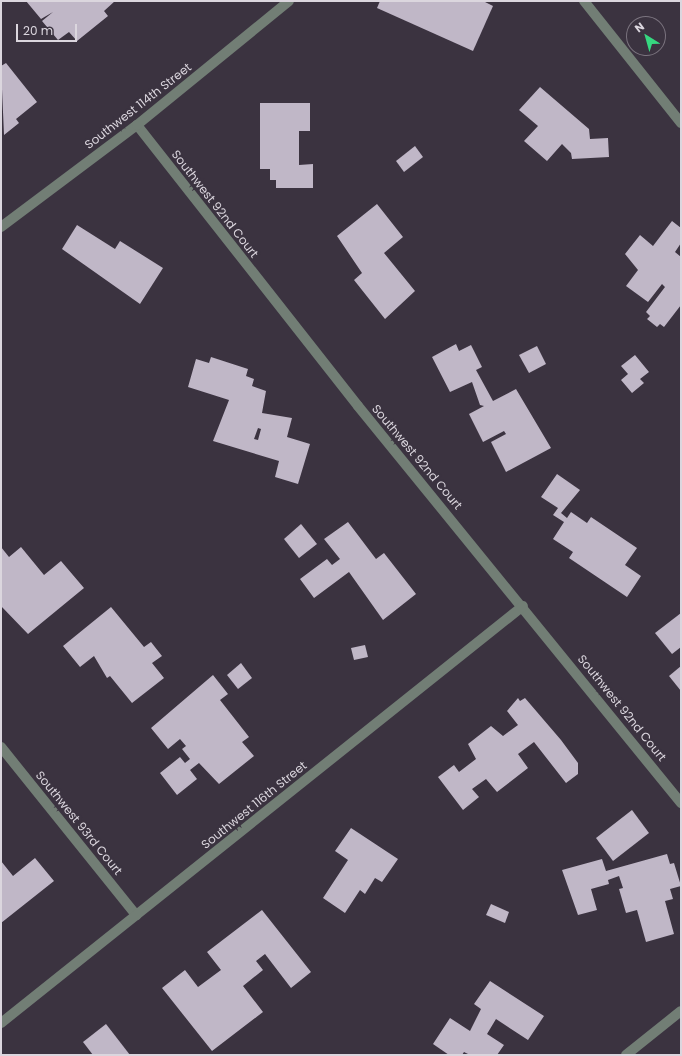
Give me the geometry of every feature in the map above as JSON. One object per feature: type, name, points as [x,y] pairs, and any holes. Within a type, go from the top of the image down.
[{"type":"street","name":"Southwest 114th Street","points":[[1,227],[137,125],[289,1]]},
{"type":"street","points":[[584,1],[681,123]]},
{"type":"street","name":"Southwest 92nd Court","points":[[137,125],[358,406],[524,606],[681,802]]},
{"type":"street","name":"Southwest 116th Street","points":[[1,1023],[524,606]]},
{"type":"street","name":"Southwest 93rd Court","points":[[1,746],[136,915]]},
{"type":"street","points":[[626,1055],[681,1011]]},
{"type":"building","points":[[26,1],[115,1],[104,11],[108,16],[77,41],[69,32],[58,40],[42,21],[53,12],[41,19]]},
{"type":"building","points":[[380,1],[483,1],[493,6],[473,51],[377,8]]},
{"type":"building","points":[[6,63],[37,102],[16,119],[19,123],[4,135],[1,66]]},
{"type":"building","points":[[540,87],[589,129],[590,139],[608,138],[609,157],[572,159],[571,153],[562,144],[547,161],[524,141],[538,126],[519,110]]},
{"type":"building","points":[[260,103],[310,103],[310,131],[299,131],[299,165],[313,164],[313,188],[276,188],[276,180],[270,180],[270,169],[260,169]]},
{"type":"building","points":[[415,146],[423,157],[404,172],[396,161]]},
{"type":"building","points":[[377,204],[403,237],[384,253],[415,291],[385,319],[354,280],[362,273],[337,236]]},
{"type":"building","points":[[672,221],[681,228],[681,243],[675,252],[681,257],[681,305],[664,327],[660,324],[657,327],[647,319],[650,316],[646,312],[665,287],[662,284],[648,302],[626,286],[638,270],[625,254],[640,235],[653,246]]},
{"type":"building","points":[[77,225],[115,249],[120,241],[163,268],[140,304],[62,249]]},
{"type":"building","points":[[456,344],[459,351],[471,345],[482,367],[476,370],[493,401],[516,389],[551,448],[506,472],[491,442],[506,434],[504,431],[483,442],[469,414],[484,406],[480,405],[472,382],[450,392],[432,357]]},
{"type":"building","points":[[537,346],[546,364],[529,373],[519,355]]},
{"type":"building","points":[[635,355],[649,372],[640,379],[644,383],[632,393],[621,380],[628,374],[621,366]]},
{"type":"building","points":[[211,357],[248,369],[246,376],[254,379],[252,386],[266,391],[262,413],[292,418],[287,437],[310,444],[298,484],[275,477],[279,461],[213,441],[229,400],[188,387],[196,359],[209,363]],"holes":[[[258,428],[261,429],[258,440],[254,439]]]},
{"type":"building","points":[[557,474],[580,490],[561,513],[567,518],[571,512],[587,523],[591,517],[637,548],[625,565],[641,576],[627,597],[569,558],[573,552],[553,539],[564,522],[553,515],[558,508],[541,497]]},
{"type":"building","points":[[348,522],[376,559],[384,553],[416,594],[383,620],[349,572],[314,598],[300,579],[327,559],[332,565],[340,559],[324,539]]},
{"type":"building","points":[[301,524],[317,544],[299,558],[284,539]]},
{"type":"building","points":[[1,547],[9,557],[21,547],[44,575],[61,561],[84,588],[28,634],[1,606]]},
{"type":"building","points":[[111,607],[144,647],[151,642],[162,656],[152,663],[164,678],[132,703],[110,676],[107,678],[94,656],[80,667],[63,646]]},
{"type":"building","points":[[681,613],[681,647],[672,654],[655,633]]},
{"type":"building","points":[[365,645],[368,657],[354,660],[351,648]]},
{"type":"building","points":[[241,663],[252,678],[238,689],[227,675]]},
{"type":"building","points":[[681,666],[681,691],[669,676]]},
{"type":"building","points":[[213,675],[228,694],[220,700],[249,737],[242,742],[254,756],[219,784],[199,763],[190,770],[197,779],[177,795],[160,773],[180,757],[185,763],[190,759],[182,749],[186,746],[180,739],[168,749],[151,728]]},
{"type":"building","points":[[518,698],[520,701],[525,698],[561,740],[578,763],[578,774],[566,783],[534,742],[518,754],[528,768],[497,792],[486,779],[472,789],[479,797],[463,810],[438,777],[454,765],[459,772],[476,759],[468,744],[491,726],[503,736],[518,725],[507,711]]},
{"type":"building","points":[[632,810],[649,833],[613,861],[596,838]]},
{"type":"building","points":[[351,828],[398,859],[382,882],[375,878],[365,894],[360,890],[345,913],[323,898],[348,860],[335,851]]},
{"type":"building","points":[[667,854],[670,864],[674,863],[681,886],[670,889],[673,899],[665,901],[674,934],[646,942],[637,910],[626,913],[619,889],[623,888],[619,876],[608,880],[609,884],[591,889],[597,910],[578,915],[562,870],[602,859],[606,871]]},
{"type":"building","points":[[35,858],[54,881],[1,923],[1,861],[13,876]]},
{"type":"building","points":[[491,904],[509,912],[505,923],[486,915]]},
{"type":"building","points":[[262,910],[311,972],[291,988],[265,954],[256,961],[263,970],[243,986],[263,1012],[212,1051],[162,988],[185,970],[198,987],[221,970],[207,952]]},
{"type":"building","points":[[490,981],[544,1016],[528,1040],[496,1019],[487,1034],[504,1045],[497,1055],[470,1055],[464,1052],[462,1055],[449,1055],[433,1044],[450,1018],[470,1031],[481,1009],[474,1004]]},
{"type":"building","points":[[106,1024],[130,1055],[93,1055],[83,1042]]}]
